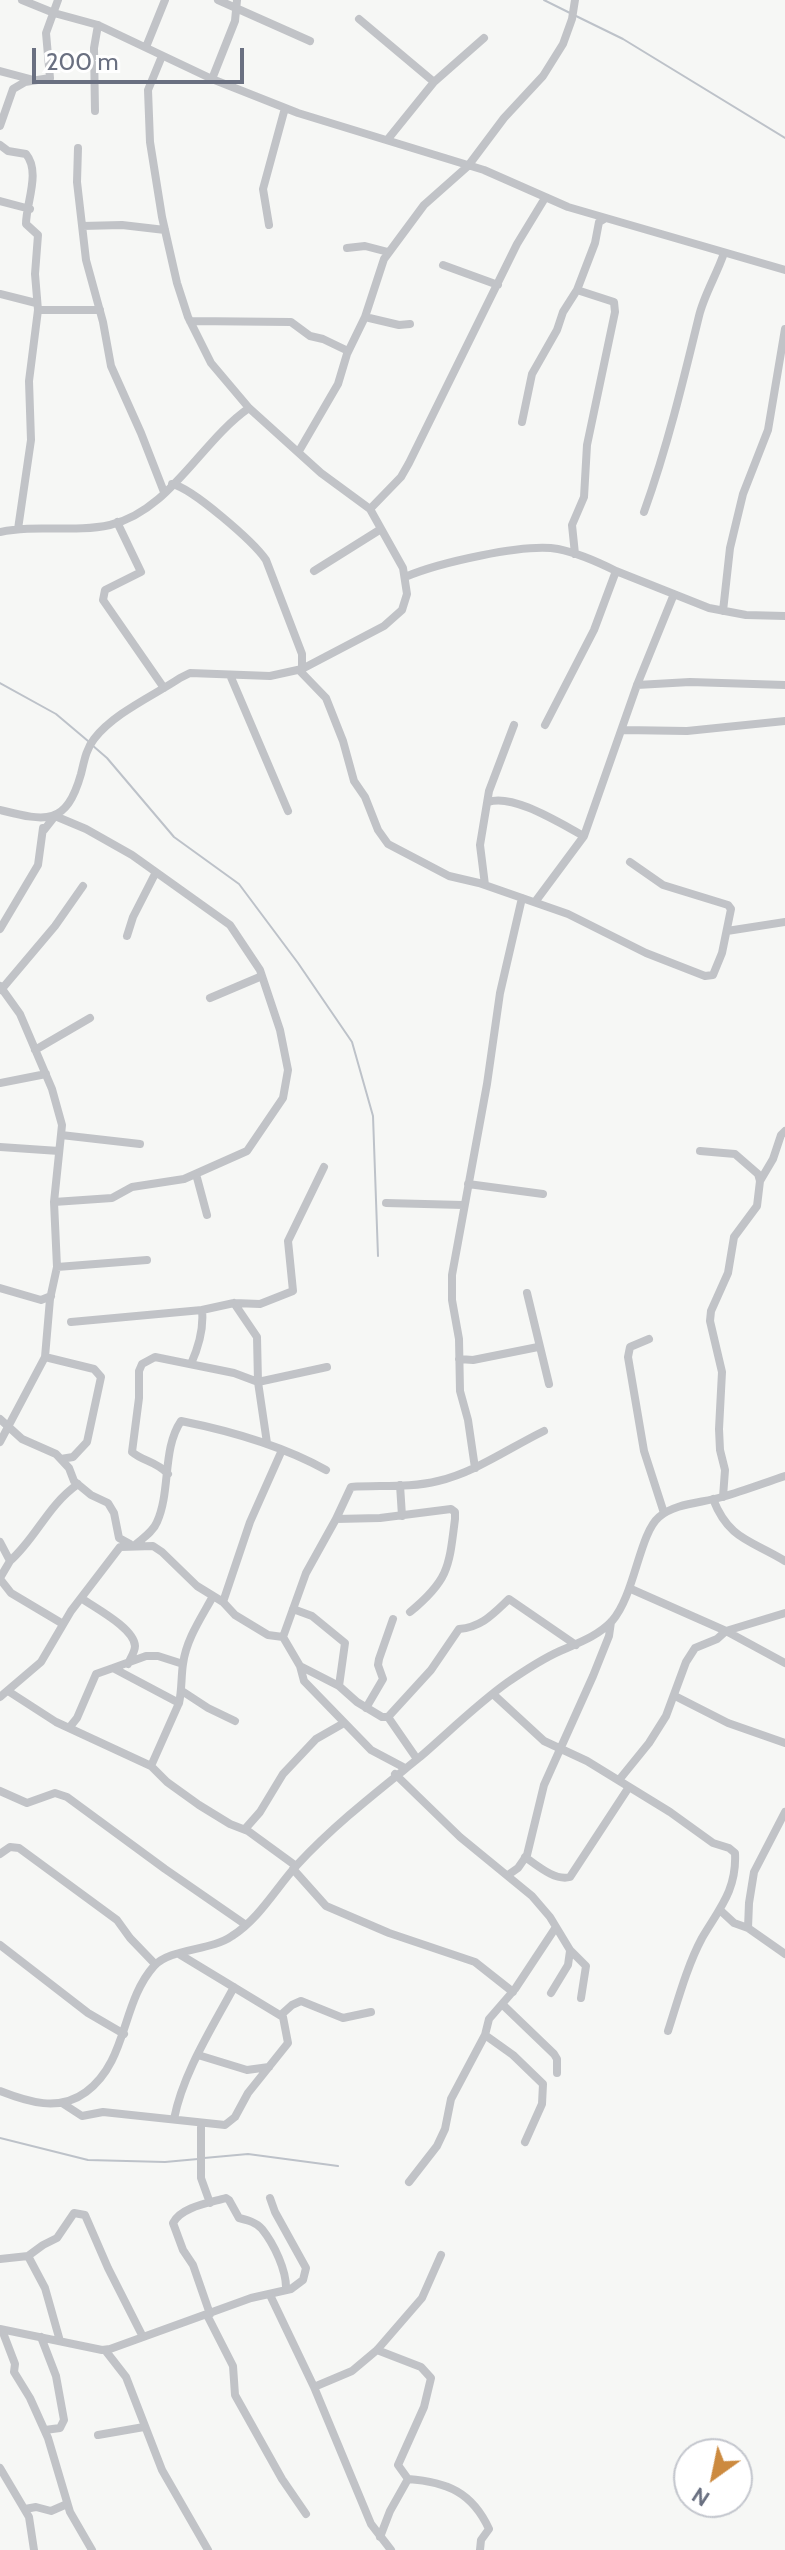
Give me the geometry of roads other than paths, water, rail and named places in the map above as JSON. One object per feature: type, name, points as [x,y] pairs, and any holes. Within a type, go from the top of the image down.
[{"type":"street","points":[[22,0],[98,25],[212,79],[285,108],[484,170],[545,198],[604,219],[785,270]]},
{"type":"street","points":[[0,126],[13,89],[25,82],[50,78],[46,33],[58,0]]},
{"type":"street","points":[[146,47],[165,0]]},
{"type":"street","points":[[218,0],[237,5],[310,41]]},
{"type":"street","points":[[299,451],[336,388],[348,351],[365,317],[377,274],[388,252],[424,205],[468,166],[558,55],[575,0]]},
{"type":"street","points":[[212,79],[237,5]]},
{"type":"street","points":[[359,19],[434,82]]},
{"type":"street","points":[[95,111],[94,48],[98,25]]},
{"type":"street","points":[[388,139],[434,82],[484,38]]},
{"type":"street","points":[[44,830],[75,792],[95,737],[164,688],[190,673],[270,676],[301,669],[371,634],[398,616],[407,599],[405,577],[370,509],[321,473],[249,408],[211,363],[190,321],[177,283],[165,230],[147,106],[148,90],[162,56]]},
{"type":"street","points":[[0,71],[34,81]]},
{"type":"street","points":[[269,225],[263,189],[285,108]]},
{"type":"street","points":[[0,145],[30,158],[30,209],[26,224],[38,235],[35,274],[37,306],[29,381],[31,440],[18,529]]},
{"type":"street","points":[[78,148],[77,182],[86,260],[111,366],[164,492]]},
{"type":"street","points":[[370,509],[401,477],[409,463],[517,244],[545,198]]},
{"type":"street","points":[[0,201],[30,209]]},
{"type":"street","points":[[522,422],[532,374],[577,290],[595,243],[599,222],[604,219]]},
{"type":"street","points":[[82,226],[122,225],[165,230]]},
{"type":"street","points":[[347,248],[365,246],[388,252]]},
{"type":"street","points":[[644,512],[671,430],[673,413],[696,338],[699,313],[724,253]]},
{"type":"street","points":[[443,265],[498,285]]},
{"type":"street","points":[[575,554],[572,525],[584,497],[587,445],[615,312],[614,302],[577,290]]},
{"type":"street","points":[[0,294],[37,306],[100,310]]},
{"type":"street","points":[[365,317],[399,325],[410,324]]},
{"type":"street","points":[[190,321],[291,322],[310,336],[348,351]]},
{"type":"street","points":[[723,611],[730,548],[743,494],[768,430],[785,329]]},
{"type":"street","points":[[0,532],[81,529],[131,518],[164,492],[221,430],[249,408]]},
{"type":"street","points":[[172,484],[189,492],[258,547],[266,560],[302,654],[301,669],[326,698],[354,781],[365,797],[383,839],[400,852],[440,873],[568,914],[646,953],[705,976],[713,975],[722,953],[731,909],[728,905],[663,885],[630,862]]},
{"type":"street","points":[[117,522],[141,572],[105,590],[103,600],[164,688]]},
{"type":"street","points":[[314,571],[381,529]]},
{"type":"street","points":[[405,577],[448,563],[529,548],[557,549],[723,611],[785,616]]},
{"type":"street","points":[[545,725],[594,630],[616,571]]},
{"type":"street","points":[[535,902],[584,836],[637,685],[674,594]]},
{"type":"street","points":[[230,675],[288,811]]},
{"type":"street","points":[[637,685],[690,682],[785,685]]},
{"type":"street","points":[[623,730],[687,731],[785,721]]},
{"type":"street","points":[[485,885],[480,845],[491,784],[514,725]]},
{"type":"street","points":[[488,802],[502,801],[541,813],[584,836]]},
{"type":"street","points":[[0,810],[42,819],[55,816],[86,829],[200,901],[230,925],[252,954],[262,976],[287,1062],[283,1098],[247,1151],[173,1182],[132,1187],[112,1198],[54,1202]]},
{"type":"street","points":[[0,929],[38,865],[44,830],[42,819]]},
{"type":"street","points":[[127,936],[156,872]]},
{"type":"street","points":[[0,1442],[45,1357],[57,1267],[54,1202],[61,1135],[61,1117],[46,1074],[20,1014],[1,988],[55,926],[83,886]]},
{"type":"street","points":[[475,1468],[460,1391],[452,1275],[487,1084],[500,993],[522,898]]},
{"type":"street","points":[[727,931],[785,922]]},
{"type":"street","points":[[210,998],[262,976]]},
{"type":"street","points":[[35,1050],[90,1018]]},
{"type":"street","points":[[0,1083],[46,1074]]},
{"type":"street","points":[[785,1131],[760,1181],[757,1206],[734,1237],[728,1273],[711,1311],[710,1321],[722,1372],[719,1429],[725,1470],[718,1498],[721,1519],[734,1533],[785,1561]]},
{"type":"street","points":[[61,1135],[140,1144]]},
{"type":"street","points":[[0,1147],[59,1151]]},
{"type":"street","points":[[700,1151],[735,1154],[758,1174],[760,1181]]},
{"type":"street","points":[[71,1322],[202,1310],[234,1303],[260,1304],[293,1291],[288,1241],[324,1167]]},
{"type":"street","points":[[196,1174],[207,1215]]},
{"type":"street","points":[[468,1184],[543,1194]]},
{"type":"street","points":[[386,1203],[463,1205]]},
{"type":"street","points":[[57,1267],[147,1260]]},
{"type":"street","points":[[0,1288],[41,1300],[51,1296]]},
{"type":"street","points":[[527,1293],[549,1384]]},
{"type":"street","points":[[234,1303],[257,1337],[258,1382],[267,1443]]},
{"type":"street","points":[[191,1364],[198,1349],[203,1324],[202,1310]]},
{"type":"street","points":[[649,1339],[630,1347],[628,1357],[644,1451],[664,1513]]},
{"type":"street","points":[[459,1359],[473,1360],[538,1347]]},
{"type":"street","points":[[45,1357],[94,1369],[101,1377],[87,1442],[73,1457],[61,1459]]},
{"type":"street","points":[[168,1474],[160,1465],[132,1452],[142,1364],[155,1357],[234,1373],[258,1382],[327,1367]]},
{"type":"street","points":[[0,1419],[22,1439],[47,1448],[61,1459],[78,1484],[108,1503],[114,1513],[119,1538],[135,1545],[150,1533],[157,1522],[174,1435],[181,1421],[267,1443],[326,1470]]},
{"type":"street","points":[[283,1637],[306,1573],[351,1487],[437,1481],[475,1468],[544,1431]]},
{"type":"street","points":[[223,1602],[250,1522],[282,1450]]},
{"type":"street","points":[[508,1875],[525,1857],[541,1795],[599,1663],[611,1622],[631,1589],[653,1523],[672,1509],[785,1476]]},
{"type":"street","points":[[63,1624],[11,1593],[0,1578],[55,1502],[78,1484]]},
{"type":"street","points":[[400,1485],[402,1516]]},
{"type":"street","points":[[336,1519],[402,1516],[445,1509],[455,1512],[447,1570],[431,1595],[410,1612]]},
{"type":"street","points":[[0,1542],[10,1561]]},
{"type":"street","points":[[0,1697],[41,1662],[63,1624],[120,1547],[146,1544],[162,1552],[197,1586],[223,1602],[250,1625],[268,1635],[283,1637]]},
{"type":"street","points":[[631,1589],[726,1631],[785,1663]]},
{"type":"street","points":[[0,1592],[11,1593]]},
{"type":"street","points":[[81,1598],[120,1624],[133,1640],[134,1650],[128,1664]]},
{"type":"street","points":[[151,1766],[179,1703],[189,1642],[212,1598]]},
{"type":"street","points":[[300,1666],[339,1686],[366,1708],[388,1717],[431,1670],[459,1629],[471,1628],[489,1619],[509,1599],[576,1645]]},
{"type":"street","points":[[293,1609],[312,1616],[345,1643],[339,1686]]},
{"type":"street","points":[[619,1780],[649,1743],[675,1696],[686,1662],[695,1648],[717,1639],[726,1631],[785,1613]]},
{"type":"street","points":[[366,1708],[383,1679],[378,1665],[393,1619]]},
{"type":"street","points":[[0,2091],[46,2105],[71,2101],[85,2093],[106,2073],[138,1995],[155,1964],[231,1937],[246,1925],[294,1868],[395,1774],[507,1683],[550,1656],[588,1639],[611,1622]]},
{"type":"street","points":[[283,1637],[300,1666],[304,1681],[371,1750],[405,1768]]},
{"type":"street","points":[[69,1728],[77,1718],[96,1674],[146,1656],[158,1656],[183,1664]]},
{"type":"street","points":[[113,1668],[179,1703]]},
{"type":"street","points":[[8,1691],[69,1728],[151,1766],[199,1805],[277,1850],[326,1906],[389,1933],[475,1962],[513,1992]]},
{"type":"street","points":[[182,1691],[235,1721]]},
{"type":"street","points":[[493,1694],[544,1741],[619,1780],[713,1843],[733,1850],[736,1859],[732,1883],[721,1911],[702,1938],[668,2031]]},
{"type":"street","points":[[675,1696],[728,1723],[785,1743]]},
{"type":"street","points":[[388,1717],[417,1759]]},
{"type":"street","points":[[245,1829],[260,1812],[283,1774],[316,1739],[344,1723]]},
{"type":"street","points":[[395,1774],[460,1837],[532,1896],[570,1950],[586,1966],[581,1998]]},
{"type":"street","points":[[525,1857],[554,1876],[570,1877],[629,1787]]},
{"type":"street","points":[[0,1791],[27,1803],[55,1793],[67,1797],[246,1925]]},
{"type":"street","points":[[748,1928],[754,1872],[785,1812]]},
{"type":"street","points":[[0,1854],[10,1847],[19,1848],[117,1920],[155,1964]]},
{"type":"street","points":[[721,1911],[734,1923],[748,1928],[785,1954]]},
{"type":"street","points":[[409,2182],[437,2146],[445,2129],[451,2099],[485,2035],[489,2019],[513,1992],[556,1927]]},
{"type":"street","points":[[0,1945],[88,2013],[124,2034]]},
{"type":"street","points":[[551,1993],[568,1965],[570,1950]]},
{"type":"street","points":[[62,2103],[82,2116],[103,2112],[225,2125],[235,2117],[248,2093],[289,2041],[282,2014],[179,1954]]},
{"type":"street","points":[[174,2119],[214,2019],[234,1987]]},
{"type":"street","points":[[282,2014],[301,2001],[343,2018],[371,2012]]},
{"type":"street","points":[[503,2005],[554,2054],[557,2073]]},
{"type":"street","points":[[485,2035],[513,2055],[543,2084],[542,2104],[525,2142]]},
{"type":"street","points":[[198,2055],[247,2070],[269,2067]]},
{"type":"street","points":[[201,2123],[201,2178],[210,2203]]},
{"type":"street","points":[[286,2290],[284,2271],[262,2229],[239,2218],[228,2198],[176,2216],[173,2227],[193,2265],[209,2315],[233,2366],[235,2395],[282,2479],[306,2514]]},
{"type":"street","points":[[92,2550],[67,2504],[45,2430],[18,2380],[1,2330],[105,2350],[261,2295],[286,2290],[303,2280],[306,2268],[270,2198]]},
{"type":"street","points":[[0,2259],[28,2256],[57,2238],[74,2213],[85,2215],[143,2337]]},
{"type":"street","points":[[262,2229],[282,2222]]},
{"type":"street","points":[[314,2387],[352,2371],[377,2350],[422,2298],[441,2255]]},
{"type":"street","points":[[28,2256],[45,2288],[60,2341]]},
{"type":"street","points":[[270,2295],[314,2387],[371,2524],[391,2550]]},
{"type":"street","points":[[41,2337],[56,2376],[64,2420],[60,2428],[45,2430]]},
{"type":"street","points":[[105,2350],[126,2377],[162,2470],[208,2550]]},
{"type":"street","points":[[377,2350],[421,2367],[431,2378],[424,2407],[398,2465],[408,2479]]},
{"type":"street","points":[[98,2435],[144,2427]]},
{"type":"street","points":[[0,2468],[25,2509],[34,2550]]},
{"type":"street","points":[[380,2537],[408,2479]]},
{"type":"street","points":[[408,2479],[437,2481],[475,2504],[489,2529],[481,2540],[480,2550]]},
{"type":"street","points":[[25,2509],[36,2507],[51,2511],[67,2504]]},
{"type":"waterway","points":[[544,0],[570,13]]},
{"type":"waterway","points":[[576,16],[623,39],[785,138]]},
{"type":"waterway","points":[[0,683],[56,714],[88,741]]},
{"type":"waterway","points":[[92,745],[107,758],[174,837],[239,884],[352,1042],[373,1116],[378,1256]]},
{"type":"waterway","points":[[0,2138],[88,2160],[165,2162],[198,2159]]},
{"type":"waterway","points":[[204,2158],[248,2154],[338,2166]]}]
